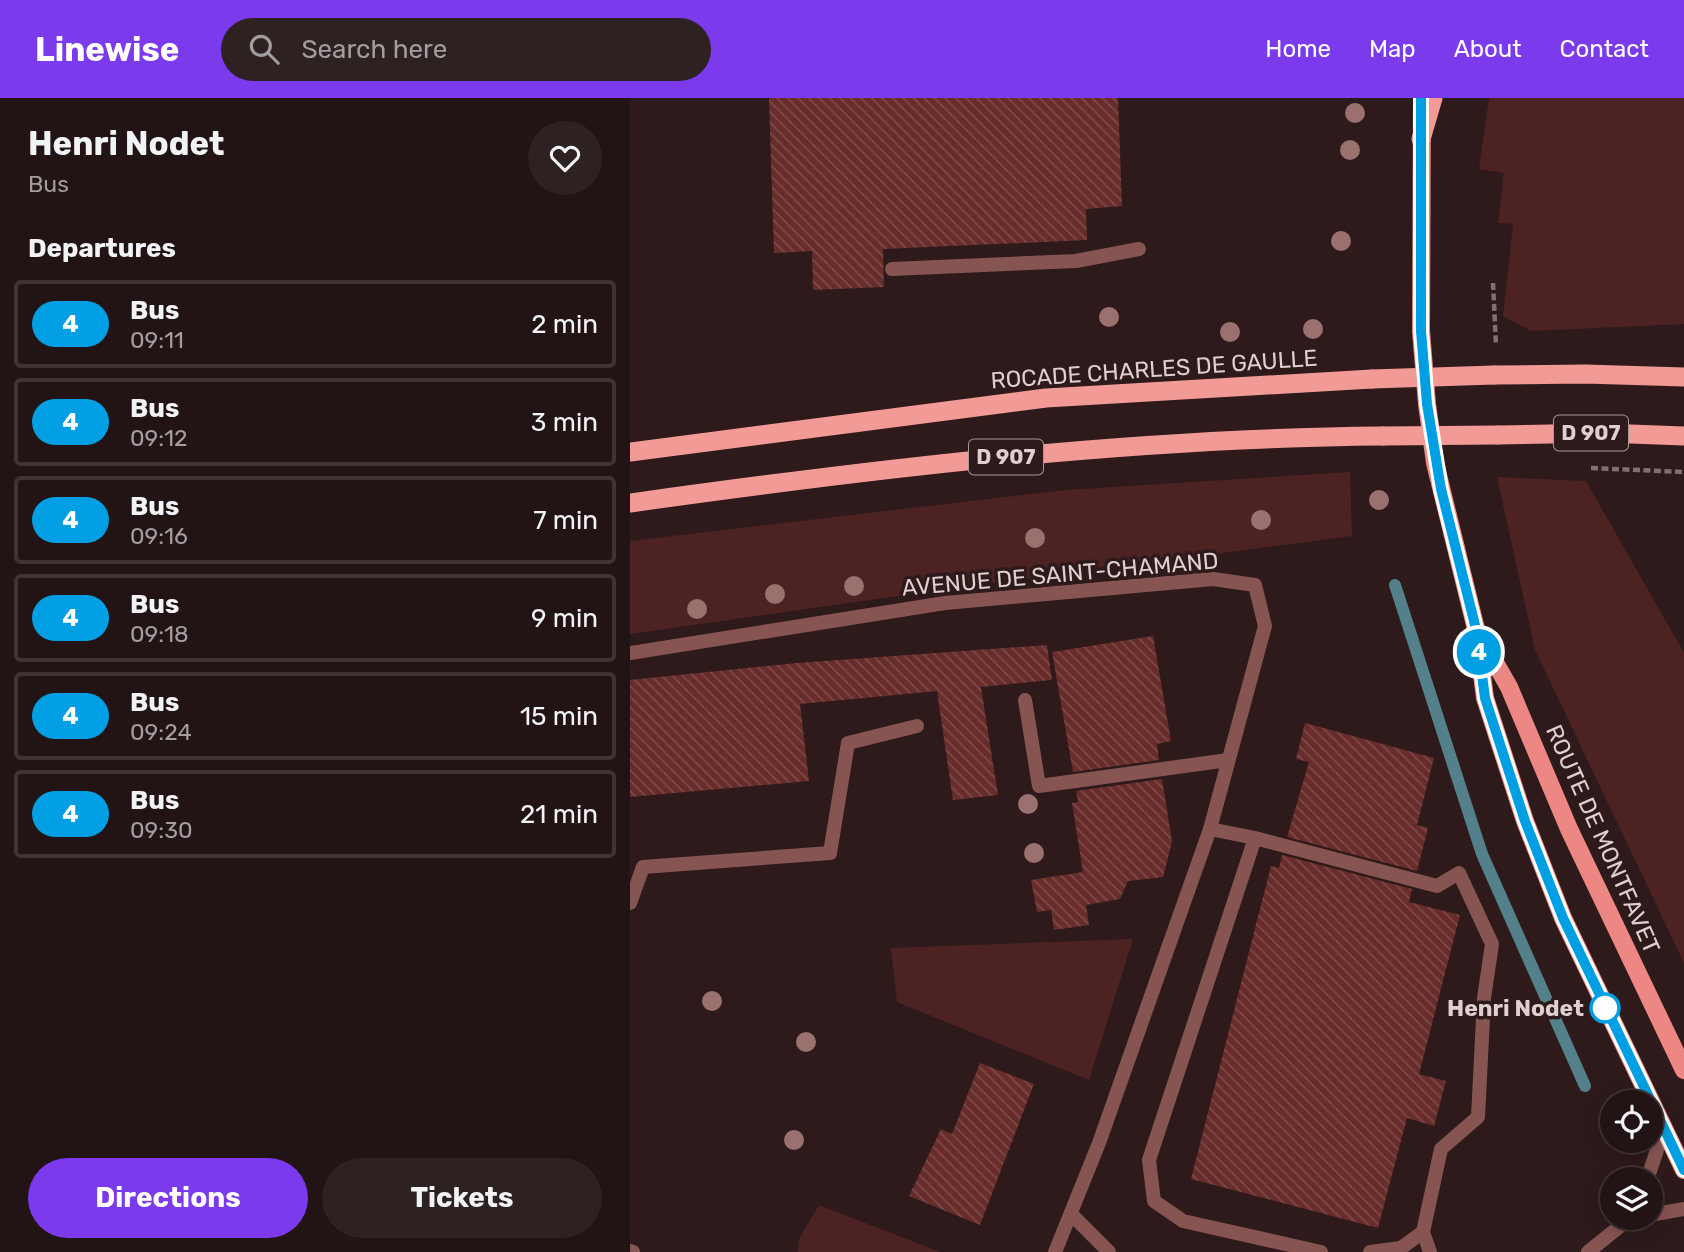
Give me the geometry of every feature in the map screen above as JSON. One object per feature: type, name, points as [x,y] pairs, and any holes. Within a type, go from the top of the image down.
[{"type":"highway","points":[[1421,139],[1433,98]]},
{"type":"highway","name":"ROCADE CHARLES DE GAULLE","points":[[630,452],[1046,398],[1372,379],[1585,374],[1684,377]]},
{"type":"highway","name":"D 907","points":[[630,503],[915,466],[1148,443],[1274,437],[1604,433],[1684,436]]},
{"type":"main road","name":"ROUTE DE MONTFAVET","points":[[1422,98],[1421,331],[1427,404],[1441,489],[1476,629],[1485,698],[1525,821],[1563,918],[1684,1170]]},
{"type":"main road","name":"ROUTE DE MONTFAVET","points":[[1476,629],[1509,687],[1569,829],[1684,1070]]},
{"type":"street","points":[[892,269],[1076,261],[1139,250]]},
{"type":"street","name":"AVENUE DE SAINT-CHAMAND","points":[[630,653],[945,603],[1213,579],[1255,585],[1265,626],[1210,829],[1072,1214],[1055,1252]]},
{"type":"street","points":[[1025,700],[1040,786],[1228,760]]},
{"type":"street","points":[[630,903],[643,867],[830,853],[848,743],[917,726]]},
{"type":"street","points":[[1210,829],[1255,838],[1437,886],[1459,873],[1492,944],[1484,998],[1478,1117],[1441,1149],[1423,1232],[1430,1252]]},
{"type":"street","points":[[1255,838],[1149,1160],[1154,1201],[1183,1221],[1321,1252]]},
{"type":"street","points":[[1651,1167],[1664,1129]]},
{"type":"street","points":[[1663,1213],[1684,1209]]},
{"type":"street","points":[[1072,1214],[1109,1252]]},
{"type":"street","points":[[1588,1252],[1615,1230]]},
{"type":"street","points":[[1370,1252],[1401,1248],[1423,1232]]},
{"type":"path","points":[[1493,284],[1496,345]]},
{"type":"shaded area","points":[[1489,98],[1684,98],[1684,324],[1531,331],[1503,316],[1513,224],[1498,223],[1504,173],[1479,169]]},
{"type":"shaded area","points":[[1350,472],[1352,536],[630,634],[630,541],[1065,490]]},
{"type":"shaded area","points":[[1497,477],[1586,481],[1684,653],[1684,963],[1535,650]]},
{"type":"shaded area","points":[[1133,939],[1089,1080],[897,1002],[891,948]]},
{"type":"shaded area","points":[[819,1205],[940,1252],[798,1252],[799,1239]]},
{"type":"building","points":[[769,98],[1118,98],[1122,206],[1086,209],[1087,240],[883,249],[884,287],[813,290],[812,251],[774,253]]},
{"type":"building","points":[[1153,636],[1171,741],[1157,744],[1159,760],[1073,772],[1052,652]]},
{"type":"building","points":[[1047,645],[1052,680],[981,687],[998,795],[953,800],[937,691],[800,704],[809,781],[630,797],[630,680],[797,663]]},
{"type":"building","points":[[1305,723],[1434,758],[1417,825],[1428,828],[1417,871],[1287,837],[1309,762],[1296,759]]},
{"type":"building","points":[[1162,779],[1172,842],[1163,877],[1128,881],[1120,899],[1086,905],[1089,925],[1054,930],[1051,910],[1037,912],[1031,880],[1083,872],[1072,803],[1078,802],[1076,791]]},
{"type":"building","points":[[1282,855],[1412,889],[1409,902],[1460,915],[1419,1074],[1446,1081],[1434,1126],[1407,1118],[1378,1228],[1191,1179],[1271,866],[1279,868]]},
{"type":"building","points":[[980,1063],[1034,1084],[980,1225],[909,1196],[941,1129],[952,1134]]},
{"type":"waterway","points":[[1395,585],[1482,854],[1585,1086]]},
{"type":"bus line","name":"4","points":[[1421,98],[1421,331],[1427,404],[1435,463],[1476,629],[1485,698],[1525,821],[1563,918],[1684,1170]]},
{"type":"place","name":"Henri Nodet","points":[[1605,1008]]}]
